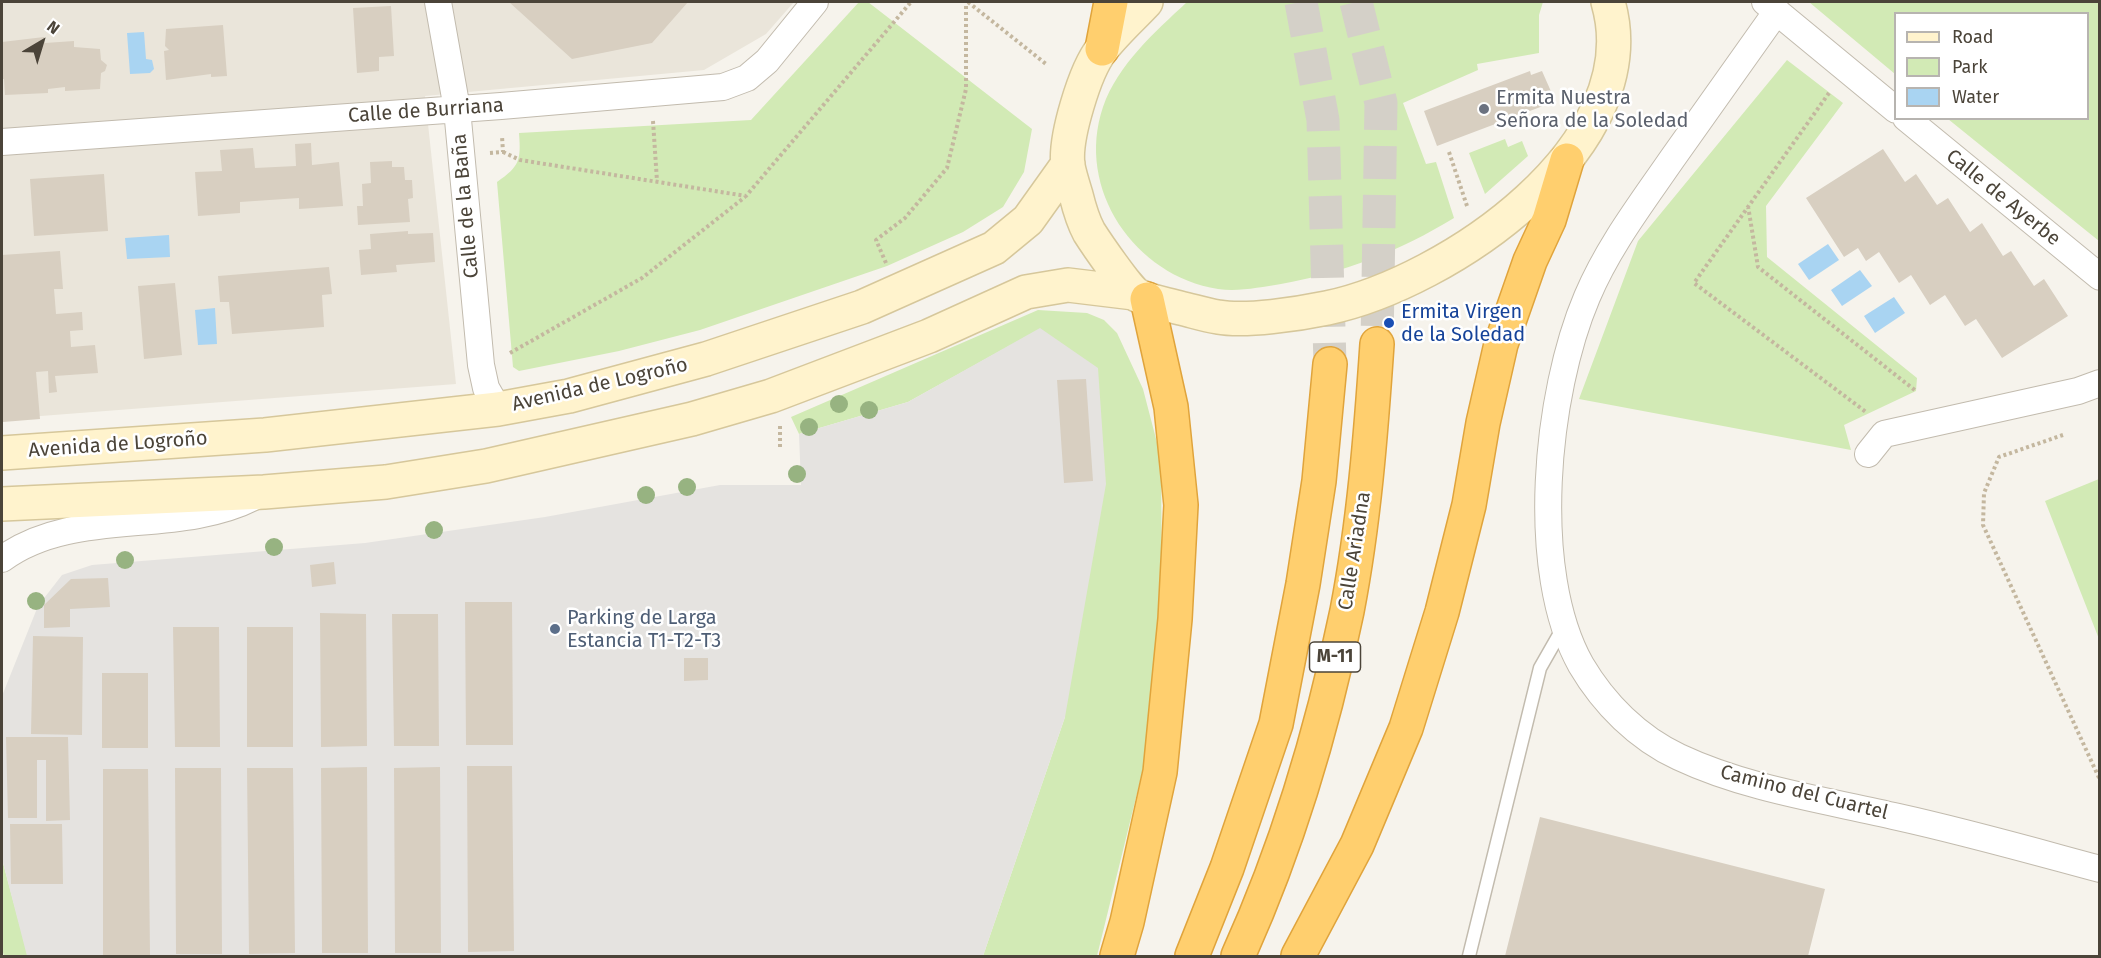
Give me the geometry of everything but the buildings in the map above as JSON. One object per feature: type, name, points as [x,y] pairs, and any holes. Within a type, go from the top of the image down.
[{"type":"highway","points":[[1102,49],[1111,2]]},
{"type":"highway","points":[[1299,957],[1357,845],[1406,728],[1442,612],[1469,504],[1483,423],[1501,344],[1530,261],[1549,220],[1567,160]]},
{"type":"highway","points":[[1117,957],[1127,922],[1160,772],[1175,619],[1181,505],[1171,407],[1141,296]]},
{"type":"highway","name":"Calle Ariadna","points":[[1238,957],[1268,889],[1304,777],[1347,610],[1369,460],[1377,344]]},
{"type":"highway","name":"M-11","points":[[1192,957],[1227,868],[1276,724],[1303,584],[1319,481],[1330,364]]},
{"type":"main road","points":[[1141,296],[1089,231],[1068,164],[1074,116],[1089,69],[1102,49],[1146,2]]},
{"type":"main road","points":[[2,504],[264,492],[386,482],[486,466],[692,419],[771,396],[929,336],[1026,292],[1068,285],[1141,296],[1221,318],[1287,315],[1329,307],[1376,292],[1435,266],[1515,213],[1567,160],[1597,108],[1607,81],[1613,55],[1616,8]]},
{"type":"main road","name":"Avenida de Logroño","points":[[2,453],[265,435],[498,409],[569,396],[706,359],[879,299],[994,248],[1028,220],[1068,164]]},
{"type":"street","name":"Calle de la Baña","points":[[438,2],[457,109],[481,365],[486,388],[498,409]]},
{"type":"street","name":"Calle de Burriana","points":[[2,142],[723,87],[747,78],[767,61],[815,2]]},
{"type":"street","points":[[1771,6],[1894,108]]},
{"type":"street","name":"Camino del Cuartel","points":[[1771,6],[1623,229],[1587,297],[1572,338],[1561,376],[1554,419],[1548,505],[1558,598],[1565,625],[1580,663],[1605,699],[1647,738],[1678,756],[1762,786],[1921,822],[2100,869]]},
{"type":"street","name":"Calle de Ayerbe","points":[[1908,120],[2100,277]]},
{"type":"street","points":[[1868,454],[1884,434],[2078,391],[2100,383]]},
{"type":"street","points":[[2,559],[27,543],[56,533],[199,515],[232,508],[264,492]]},
{"type":"lane","points":[[1469,957],[1540,668],[1565,625]]},
{"type":"path","points":[[504,361],[511,350],[642,278],[746,196],[911,2]]},
{"type":"path","points":[[968,2],[1046,64]]},
{"type":"path","points":[[889,269],[876,240],[905,218],[948,168],[966,89],[968,2]]},
{"type":"path","points":[[1829,93],[1694,284],[1869,415]]},
{"type":"path","points":[[652,94],[657,181]]},
{"type":"path","points":[[502,126],[503,152]]},
{"type":"path","points":[[482,153],[503,152],[520,160],[746,196]]},
{"type":"path","points":[[1449,152],[1468,206]]},
{"type":"path","points":[[1748,206],[1758,267],[1916,391]]},
{"type":"path","points":[[780,422],[780,449]]},
{"type":"path","points":[[2062,435],[1999,458],[1984,494],[1983,525],[2100,780]]},
{"type":"shaded area","points":[[2,2],[794,2],[766,34],[704,70],[425,96],[456,384],[2,419]]},
{"type":"shaded area","name":"Parking de Larga Estancia T1-T2-T3","points":[[1040,328],[1098,368],[1106,484],[1065,717],[983,956],[27,956],[2,859],[2,696],[38,606],[62,575],[92,565],[365,543],[545,517],[720,485],[801,485],[799,434],[908,402]]},
{"type":"green space","points":[[859,2],[868,2],[1032,129],[1024,172],[1003,207],[963,232],[887,266],[700,330],[619,351],[519,371],[513,367],[497,182],[515,167],[520,150],[519,133],[751,120]]},
{"type":"green space","points":[[1187,2],[1543,2],[1539,15],[1539,53],[1477,64],[1478,70],[1403,103],[1426,164],[1436,162],[1454,218],[1413,241],[1349,267],[1281,284],[1234,290],[1218,289],[1188,281],[1161,267],[1138,247],[1119,224],[1105,197],[1097,168],[1096,138],[1103,107],[1110,91],[1139,50]]},
{"type":"green space","points":[[1809,2],[2099,2],[2099,241],[1949,120],[2089,120],[2089,12],[1894,12],[1894,73]]},
{"type":"green space","points":[[1787,60],[1843,103],[1766,206],[1767,257],[1917,378],[1916,391],[1844,425],[1851,450],[1579,399],[1638,241]]},
{"type":"green space","points":[[1505,139],[1508,147],[1522,141],[1528,156],[1485,194],[1469,153]]},
{"type":"green space","points":[[1038,310],[1087,313],[1104,320],[1117,333],[1143,389],[1161,458],[1162,604],[1143,769],[1097,956],[983,956],[1065,717],[1040,329],[908,402],[799,434],[791,417]]},
{"type":"green space","points":[[2099,479],[2099,639],[2045,501]]},
{"type":"green space","points":[[2,859],[28,956],[4,956],[2,949]]},
{"type":"water","points":[[144,32],[146,59],[152,60],[154,69],[150,73],[130,74],[127,33]]},
{"type":"water","points":[[169,235],[170,257],[127,259],[125,238]]},
{"type":"water","points":[[1828,244],[1839,260],[1809,280],[1798,264]]},
{"type":"water","points":[[1860,270],[1872,286],[1842,306],[1831,290]]},
{"type":"water","points":[[1894,297],[1905,313],[1875,333],[1864,316]]},
{"type":"water","points":[[215,308],[217,344],[198,345],[195,310]]},
{"type":"tunnel","points":[[1301,2],[1323,120],[1330,364]]},
{"type":"tunnel","points":[[1356,2],[1381,103],[1377,344]]},
{"type":"place","name":"Ermita Nuestra Señora de la Soledad","points":[[1484,109]]},
{"type":"place","name":"Ermita Virgen de la Soledad","points":[[1389,323]]},
{"type":"place","name":"Parking de Larga Estancia T1-T2-T3","points":[[555,629]]}]
